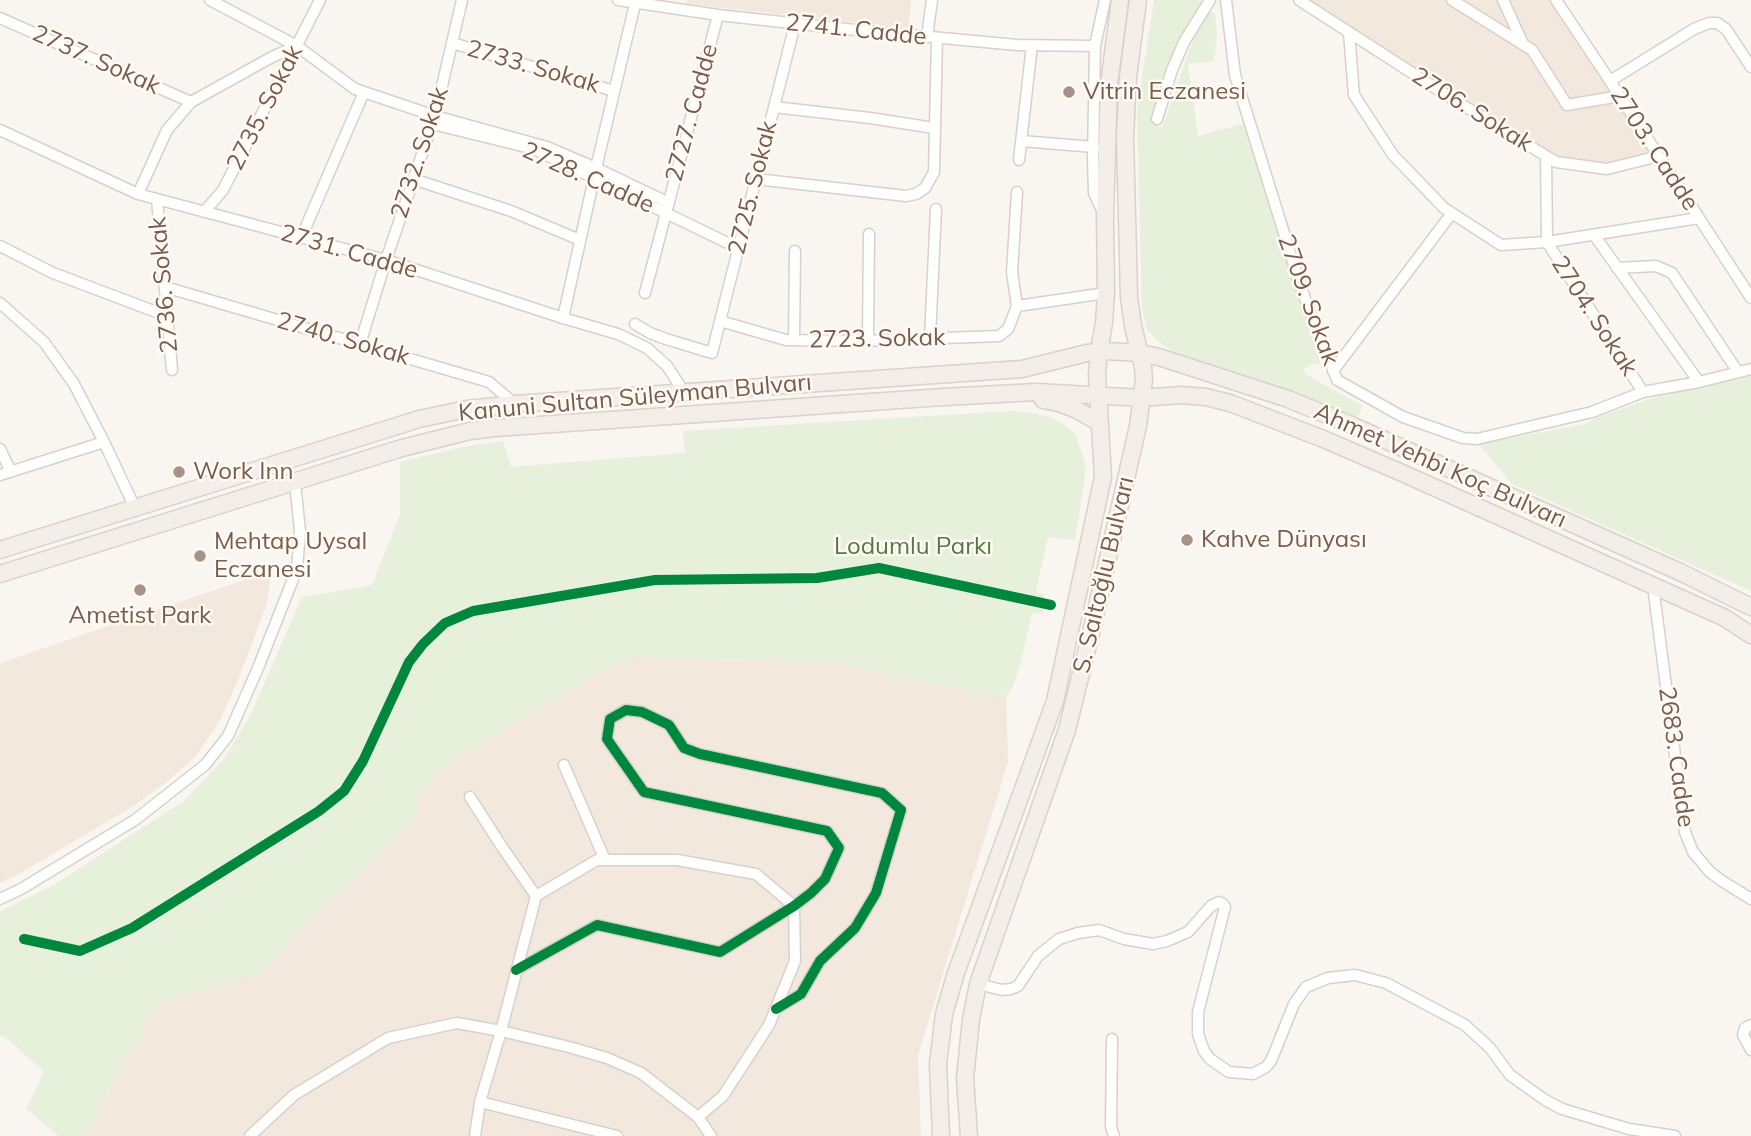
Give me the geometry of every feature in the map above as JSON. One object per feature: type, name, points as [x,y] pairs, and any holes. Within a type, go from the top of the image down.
[{"type":"main road","name":"S. Saltoğlu Bulvarı","points":[[941,1136],[938,1064],[944,1014],[956,973],[1055,701],[1103,477],[1097,396],[1106,293],[1105,215],[1109,84],[1120,0]]},
{"type":"main road","name":"S. Saltoğlu Bulvarı","points":[[970,1136],[965,1078],[971,1019],[978,984],[1067,730],[1138,426],[1144,379],[1129,296],[1125,136],[1128,77],[1138,0]]},
{"type":"main road","name":"Kanuni Sultan Süleyman Bulvarı","points":[[0,550],[419,419],[467,409],[1022,369],[1099,351],[1119,352]]},
{"type":"main road","name":"Ahmet Vehbi Koç Bulvarı","points":[[1119,352],[1159,357],[1261,389],[1317,411],[1680,572],[1751,607]]},
{"type":"main road","name":"Kanuni Sultan Süleyman Bulvarı","points":[[0,574],[402,449],[447,436],[495,428],[1037,392],[1118,397]]},
{"type":"main road","points":[[1017,394],[1059,403],[1100,423]]},
{"type":"main road","name":"Ahmet Vehbi Koç Bulvarı","points":[[1118,397],[1195,396],[1245,408],[1400,472],[1725,618],[1751,635]]},
{"type":"street","name":"2728. Cadde","points":[[209,0],[297,46],[355,89],[434,120],[547,146],[738,248]]},
{"type":"street","name":"2735. Sokak","points":[[204,212],[223,190],[320,0]]},
{"type":"street","name":"2732. Sokak","points":[[360,344],[434,120],[462,0]]},
{"type":"street","name":"2741. Cadde","points":[[618,0],[635,4],[680,4],[718,15],[795,24],[1032,45],[1095,46]]},
{"type":"street","points":[[756,179],[906,196],[925,188],[934,172],[932,0]]},
{"type":"street","points":[[1105,0],[1095,46],[1094,147],[1094,193],[1105,215]]},
{"type":"street","points":[[1157,119],[1184,42],[1210,0]]},
{"type":"street","name":"2709. Sokak","points":[[1226,0],[1235,75],[1301,288],[1337,380],[1404,417],[1463,438],[1477,439],[1592,412],[1643,392],[1751,369]]},
{"type":"street","name":"2706. Sokak","points":[[1299,0],[1451,99],[1556,162],[1607,169],[1659,156]]},
{"type":"street","points":[[1452,0],[1532,50],[1567,105],[1620,96]]},
{"type":"street","points":[[1503,0],[1523,45]]},
{"type":"street","name":"2703. Cadde","points":[[1559,2],[1751,298]]},
{"type":"street","points":[[563,318],[635,4]]},
{"type":"street","name":"2727. Cadde","points":[[645,293],[718,15]]},
{"type":"street","name":"2737. Sokak","points":[[0,18],[191,102]]},
{"type":"street","points":[[1610,81],[1693,29],[1709,23],[1717,23],[1726,29],[1751,67]]},
{"type":"street","name":"2725. Sokak","points":[[635,324],[650,333],[712,353],[795,24]]},
{"type":"street","points":[[1349,33],[1354,95],[1393,155],[1444,208],[1501,244],[1547,242],[1699,218]]},
{"type":"street","name":"2733. Sokak","points":[[452,43],[614,91]]},
{"type":"street","points":[[1019,160],[1032,45]]},
{"type":"street","name":"2736. Sokak","points":[[138,194],[167,130],[191,102],[297,46]]},
{"type":"street","points":[[301,238],[364,92]]},
{"type":"street","points":[[774,107],[934,128]]},
{"type":"street","name":"2731. Cadde","points":[[0,130],[138,194],[386,260],[618,334],[647,348],[667,366],[684,392]]},
{"type":"street","points":[[1021,141],[1094,147]]},
{"type":"street","name":"2704. Sokak","points":[[1546,156],[1547,242],[1643,392]]},
{"type":"street","points":[[413,179],[511,211],[580,240]]},
{"type":"street","points":[[1017,192],[1012,272],[1017,306],[1106,293]]},
{"type":"street","name":"2736. Sokak","points":[[156,199],[172,370]]},
{"type":"street","points":[[930,338],[936,209]]},
{"type":"street","points":[[1333,371],[1452,213]]},
{"type":"street","points":[[869,233],[869,341]]},
{"type":"street","points":[[1594,235],[1699,382]]},
{"type":"street","points":[[0,246],[53,273],[167,316]]},
{"type":"street","points":[[794,340],[795,251]]},
{"type":"street","points":[[1617,268],[1656,266],[1672,274],[1738,372]]},
{"type":"street","name":"2740. Sokak","points":[[164,287],[489,382],[515,404]]},
{"type":"street","points":[[0,303],[44,342],[74,384],[135,508]]},
{"type":"street","name":"2723. Sokak","points":[[720,321],[786,340],[869,341],[999,336],[1008,329],[1017,306]]},
{"type":"street","points":[[0,475],[104,442]]},
{"type":"street","points":[[0,449],[11,472]]},
{"type":"street","points":[[0,899],[135,820],[205,765],[228,736],[297,569],[300,531],[295,483]]},
{"type":"street","name":"2683. Cadde","points":[[1653,586],[1685,832],[1693,852],[1710,872],[1751,899]]},
{"type":"street","points":[[516,970],[597,925],[720,952],[794,906],[825,879],[839,848],[827,831],[644,792],[607,739],[610,719],[626,710],[642,712],[669,725],[684,748],[700,754],[882,793],[901,810],[876,893],[855,928],[821,961],[801,994],[776,1009]]},
{"type":"street","points":[[565,765],[605,860]]},
{"type":"street","points":[[470,797],[536,896]]},
{"type":"street","points":[[475,1136],[480,1102],[536,896],[597,860],[677,860],[756,874],[794,906],[795,961],[769,1025],[723,1096],[698,1117]]},
{"type":"street","points":[[978,984],[1002,990],[1018,986],[1038,956],[1059,939],[1078,933],[1099,930],[1124,939],[1153,944],[1167,941],[1188,932],[1211,906],[1219,902],[1224,907],[1198,1012],[1198,1034],[1210,1059],[1229,1072],[1253,1074],[1272,1061],[1294,1004],[1307,987],[1328,978],[1355,975],[1386,984],[1465,1025],[1490,1048],[1510,1075],[1562,1109],[1629,1129],[1675,1136]]},
{"type":"street","points":[[250,1136],[294,1095],[388,1038],[457,1023],[569,1047],[607,1058],[641,1073],[698,1117],[710,1136]]},
{"type":"street","points":[[1751,1025],[1745,1028],[1743,1035],[1751,1050]]},
{"type":"street","points":[[1112,1039],[1111,1127],[1114,1136]]},
{"type":"street","points":[[480,1102],[617,1136]]},
{"type":"shaded area","points":[[687,0],[911,0],[909,28],[686,4]]},
{"type":"shaded area","points":[[1299,0],[1558,0],[1659,156],[1607,169],[1556,162]]},
{"type":"shaded area","points":[[271,571],[267,603],[237,683],[218,724],[195,757],[132,807],[0,883],[0,663]]},
{"type":"shaded area","points":[[634,657],[830,662],[1006,698],[1008,762],[918,1055],[921,1136],[83,1136],[157,1004],[263,971],[445,765],[597,673]]},
{"type":"green space","points":[[1154,0],[1202,0],[1167,64],[1156,97],[1152,123],[1162,128],[1200,20],[1208,10],[1215,14],[1217,36],[1214,61],[1188,64],[1198,136],[1245,123],[1322,360],[1304,369],[1305,374],[1363,406],[1354,423],[1310,399],[1181,356],[1160,343],[1147,329],[1142,308],[1137,111]]},
{"type":"green space","points":[[1751,376],[1751,591],[1512,484],[1477,442],[1585,424],[1600,416],[1656,397]]},
{"type":"green space","name":"Lodumlu Parkı","points":[[1012,411],[1052,418],[1064,424],[1075,434],[1085,463],[1085,477],[1075,540],[1048,537],[1036,592],[1045,595],[1042,614],[1032,613],[1020,665],[1006,698],[830,662],[634,657],[597,673],[445,765],[417,799],[416,820],[310,919],[263,971],[157,1004],[83,1136],[59,1136],[26,1109],[44,1072],[4,1036],[0,1036],[0,911],[52,886],[184,801],[223,760],[250,716],[302,597],[372,585],[400,515],[400,462],[462,447],[503,441],[511,467],[685,453],[683,431]]},
{"type":"cycle path","points":[[24,939],[80,951],[132,928],[319,811],[344,791],[363,761],[409,662],[445,623],[473,611],[655,580],[817,578],[879,568],[1051,605]]},
{"type":"cycle path","points":[[516,970],[597,925],[720,952],[794,906],[825,879],[839,848],[827,831],[644,792],[607,739],[610,719],[626,710],[642,712],[669,725],[684,748],[700,754],[882,793],[901,810],[876,893],[855,928],[820,961],[801,994],[776,1009]]},
{"type":"place","name":"Vitrin Eczanesi","points":[[1069,92]]},
{"type":"place","name":"Work Inn","points":[[179,472]]},
{"type":"place","name":"Kahve Dünyası","points":[[1187,540]]},
{"type":"place","name":"Mehtap Uysal Eczanesi","points":[[200,556]]},
{"type":"place","name":"Ametist Park","points":[[140,590]]}]
